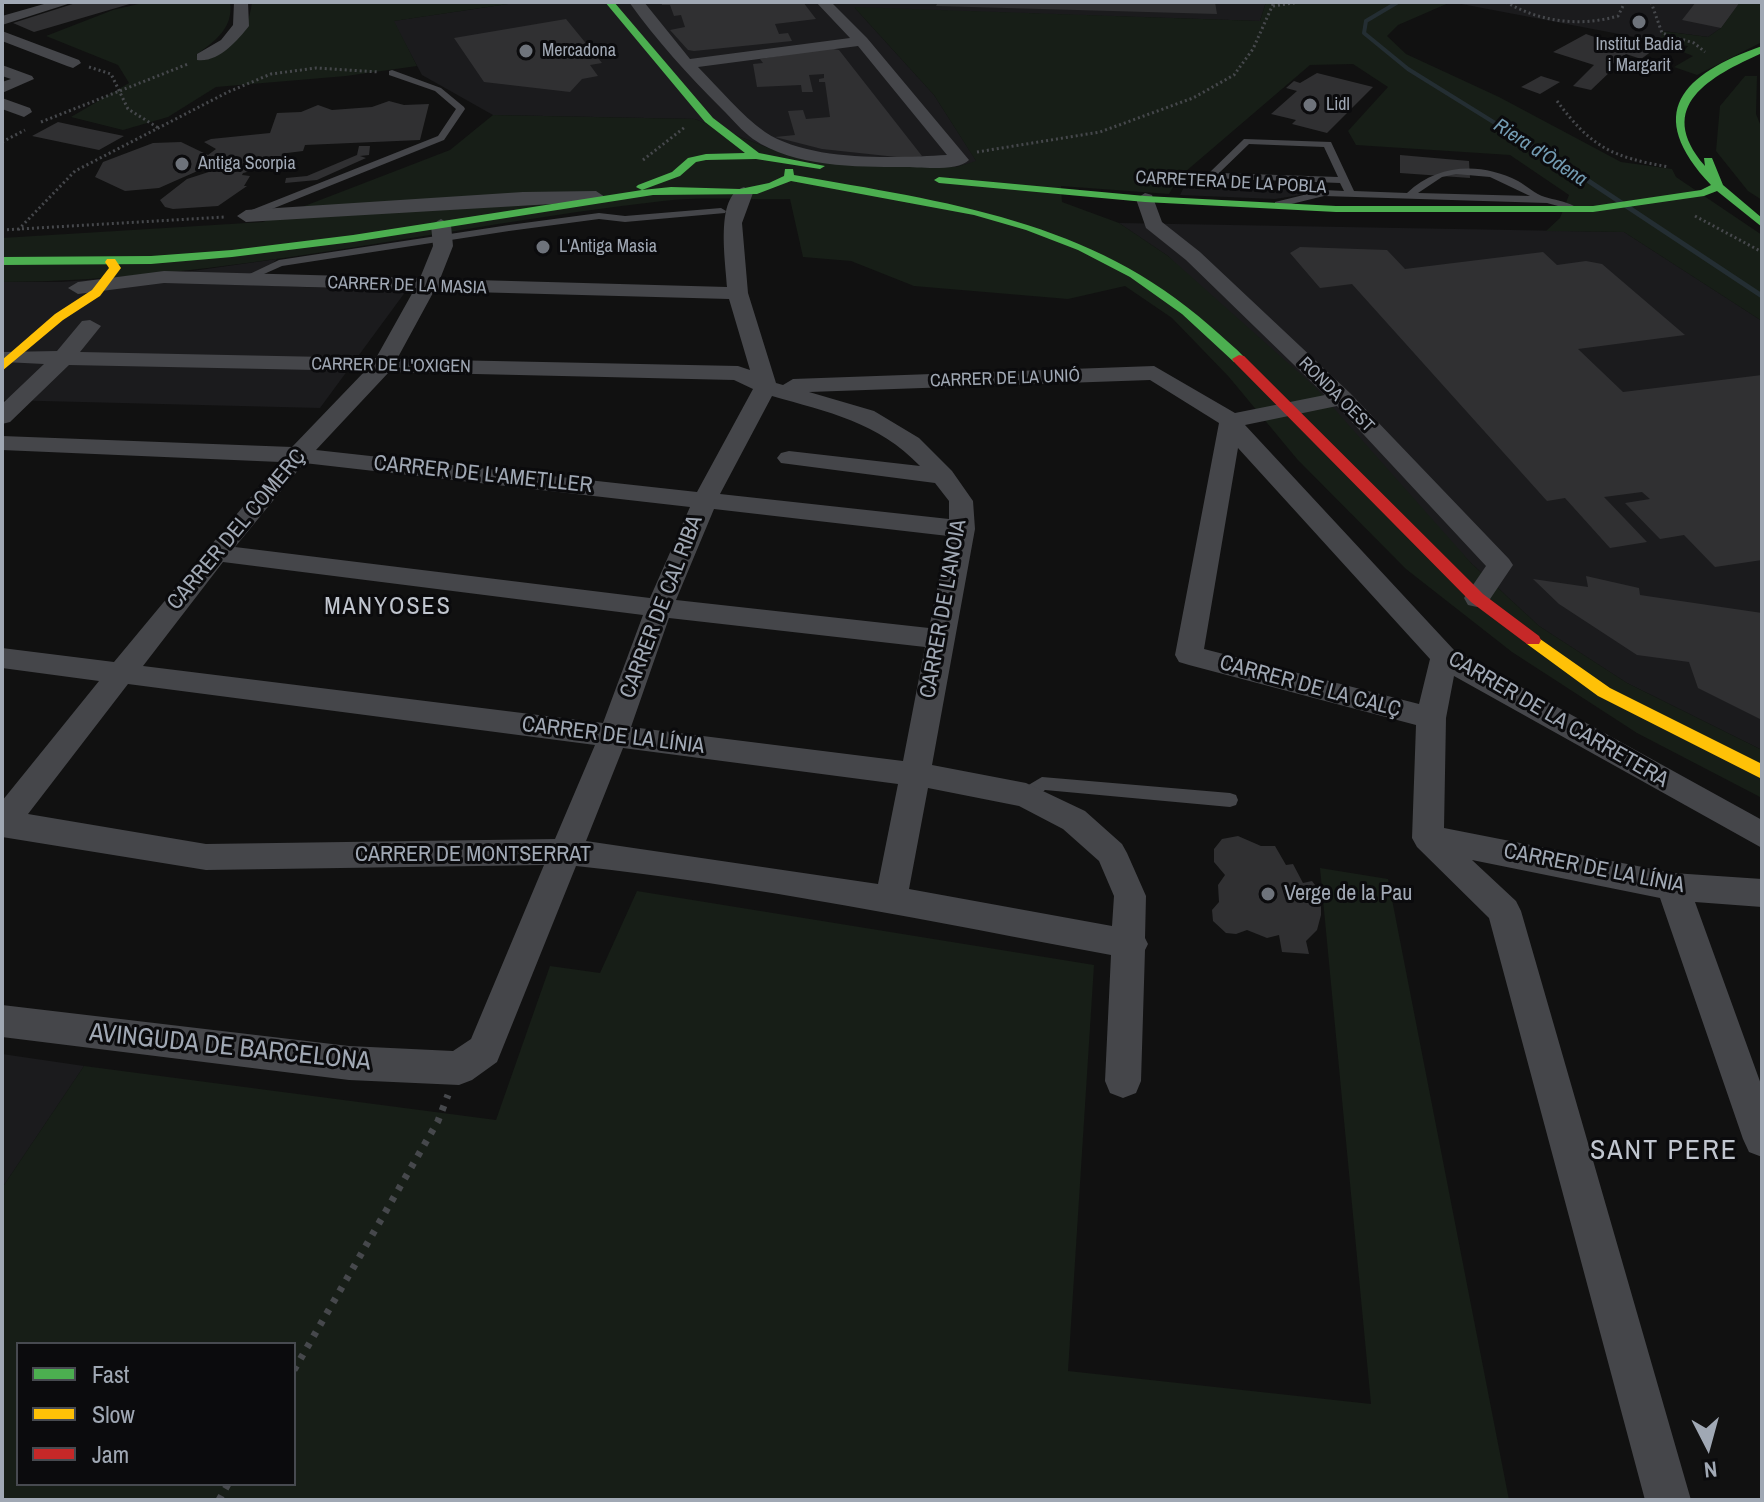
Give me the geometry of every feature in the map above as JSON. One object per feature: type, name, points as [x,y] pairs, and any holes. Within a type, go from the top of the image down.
[{"type":"street","points":[[2,21],[67,2]]},
{"type":"street","points":[[203,57],[226,43],[241,26],[241,2]]},
{"type":"street","points":[[636,2],[686,64],[758,135],[787,149],[910,163],[958,157]]},
{"type":"street","points":[[823,2],[862,41],[958,157]]},
{"type":"street","points":[[612,3],[703,112],[789,174],[862,192],[940,202],[1057,234],[1163,289],[1207,327],[1477,598],[1604,692],[1762,772]]},
{"type":"street","points":[[2,36],[73,63]]},
{"type":"street","points":[[686,64],[862,41]]},
{"type":"street","points":[[1755,212],[1718,186],[1683,145],[1678,113],[1685,95],[1703,78],[1762,49]]},
{"type":"street","points":[[2,70],[26,79],[2,88]]},
{"type":"street","points":[[2,103],[29,122]]},
{"type":"street","points":[[703,112],[726,103]]},
{"type":"street","points":[[692,160],[703,112]]},
{"type":"street","points":[[2,261],[111,262],[442,231],[500,215],[617,197],[676,174],[692,160],[725,155],[762,157],[893,176]]},
{"type":"street","points":[[1684,195],[1699,164]]},
{"type":"street","points":[[1699,164],[1755,212]]},
{"type":"street","points":[[676,174],[679,183],[697,192],[727,218],[738,293],[766,387]]},
{"type":"street","points":[[765,191],[789,174]]},
{"type":"street","name":"CARRETERA DE LA POBLA","points":[[789,174],[893,176],[1145,199],[1272,206],[1538,205],[1582,210],[1684,195],[1718,186]]},
{"type":"street","points":[[246,216],[523,198],[697,192],[862,192]]},
{"type":"street","points":[[727,218],[744,193]]},
{"type":"street","name":"CARRETERA DE LA POBLA","points":[[1684,195],[1755,212]]},
{"type":"street","name":"RONDA OEST","points":[[1145,199],[1153,224],[1193,256],[1342,398],[1500,565],[1477,598]]},
{"type":"street","name":"CARRER DEL COMERÇ","points":[[2,823],[216,553],[298,455],[383,365],[426,287],[443,246],[442,231]]},
{"type":"street","points":[[130,282],[161,269],[247,257],[292,244]]},
{"type":"street","points":[[7,362],[59,317],[79,286],[93,272],[111,262]]},
{"type":"street","points":[[2,277],[79,286],[115,268],[111,262]]},
{"type":"street","name":"CARRER DE LA MASIA","points":[[79,286],[164,277],[426,287],[738,293]]},
{"type":"street","points":[[2,417],[63,358],[90,326]]},
{"type":"street","name":"CARRER DE L'OXIGEN","points":[[7,362],[63,358],[738,373],[766,387]]},
{"type":"street","name":"CARRER DE LA UNIÓ","points":[[766,387],[1154,373],[1237,430]]},
{"type":"street","name":"CARRER DE L'ANOIA","points":[[766,387],[866,416],[911,443],[943,476],[961,501],[962,529],[891,900]]},
{"type":"street","name":"CARRER DE CAL RIBA","points":[[459,1068],[484,1050],[613,736],[659,608],[705,500],[766,387]]},
{"type":"street","points":[[1237,430],[1342,398]]},
{"type":"street","name":"CARRER DE LA CALÇ","points":[[1237,430],[1189,655],[1431,718]]},
{"type":"street","name":"CARRER DE LA CARRETERA","points":[[1237,430],[1444,657],[1762,835]]},
{"type":"street","name":"CARRER DE L'AMETLLER","points":[[2,443],[298,455],[962,529]]},
{"type":"street","points":[[789,458],[943,476]]},
{"type":"street","points":[[216,553],[659,608],[941,639]]},
{"type":"street","points":[[1444,657],[1431,718],[1428,838],[1504,911],[1668,1500]]},
{"type":"street","name":"CARRER DE LA LÍNIA","points":[[2,658],[914,774],[1026,795],[1074,820],[1111,853],[1130,896],[1131,944],[1123,1081]]},
{"type":"street","name":"CARRER DE MONTSERRAT","points":[[2,823],[206,857],[563,852],[631,859],[891,900],[1131,944]]},
{"type":"street","name":"CARRER DE LA LÍNIA","points":[[1428,838],[1673,887],[1762,893]]},
{"type":"street","points":[[1673,887],[1762,1139]]},
{"type":"street","name":"AVINGUDA DE BARCELONA","points":[[2,1021],[349,1063],[459,1068]]},
{"type":"lane","points":[[246,216],[441,138],[461,109],[451,96],[431,85],[392,73]]},
{"type":"lane","points":[[1344,180],[1211,176],[1247,141],[1328,144],[1344,180],[1350,194]]},
{"type":"lane","points":[[1409,196],[1417,186],[1456,170],[1490,173],[1519,182],[1538,205]]},
{"type":"lane","points":[[1471,198],[1482,191],[1519,182]]},
{"type":"lane","points":[[1272,206],[1324,193],[1471,198],[1538,205]]},
{"type":"lane","points":[[599,216],[617,197]]},
{"type":"lane","points":[[500,215],[549,217],[563,221]]},
{"type":"lane","points":[[242,280],[279,263],[442,231],[599,216],[625,219],[628,229],[727,218]]},
{"type":"lane","points":[[1026,795],[1042,783],[1230,800]]},
{"type":"path","points":[[958,157],[1100,132],[1193,98],[1234,75],[1253,49],[1273,4],[1301,2]]},
{"type":"path","points":[[1506,2],[1528,14],[1585,22],[1618,16],[1625,2]]},
{"type":"path","points":[[1651,2],[1662,33],[1694,43],[1705,52]]},
{"type":"path","points":[[2,142],[29,122],[119,92],[203,57]]},
{"type":"path","points":[[73,63],[111,74],[128,109],[160,129]]},
{"type":"path","points":[[18,230],[75,171],[211,100],[271,74],[316,68],[392,73]]},
{"type":"path","points":[[1557,101],[1584,138],[1594,146],[1648,163],[1699,164]]},
{"type":"path","points":[[636,166],[703,112]]},
{"type":"path","points":[[1684,195],[1706,224],[1762,252]]},
{"type":"path","points":[[2,230],[246,216]]},
{"type":"path","points":[[296,1367],[438,1121],[459,1068]]},
{"type":"shaded area","points":[[147,2],[230,2],[226,27],[196,55],[206,60],[238,37],[247,23],[252,2],[521,2],[394,21],[417,66],[346,76],[216,87],[168,117],[123,130],[71,117],[129,83],[118,65],[46,36],[113,10]]},
{"type":"shaded area","points":[[521,2],[1266,2],[1260,21],[855,8],[934,95],[977,162],[956,167],[906,166],[771,149],[695,119],[493,115],[422,75],[393,21]]},
{"type":"shaded area","points":[[1266,2],[1451,2],[1398,25],[1387,36],[1406,54],[1499,97],[1621,162],[1672,169],[1676,177],[1762,235],[1762,321],[1624,232],[1546,231],[1560,218],[1569,195],[1510,155],[1356,145],[1348,131],[1388,87],[1353,64],[1310,65],[1178,178],[1169,194],[1061,186],[1062,202],[1119,223],[1168,256],[1315,387],[1472,564],[1539,626],[1627,683],[1762,750],[1762,798],[1637,733],[1512,652],[1406,569],[1297,459],[1229,377],[1172,318],[1125,286],[1068,299],[914,286],[851,261],[803,257],[790,199],[710,198],[580,212],[251,263],[85,279],[2,282],[2,238],[263,222],[450,150],[493,115],[695,119],[771,149],[906,166],[956,167],[976,161],[934,95],[854,7],[1260,21]]},
{"type":"shaded area","name":"Institut Badia i Margarit","points":[[1451,2],[1740,2],[1721,28],[1708,37],[1663,31],[1661,42]]},
{"type":"shaded area","points":[[1740,2],[1762,2],[1762,42],[1697,75],[1674,67],[1693,56],[1683,52],[1688,46],[1661,42],[1662,31],[1708,37],[1721,28]]},
{"type":"shaded area","points":[[1745,76],[1757,76],[1756,114],[1762,129],[1762,200],[1748,191],[1716,151],[1720,106]]},
{"type":"shaded area","points":[[1185,185],[1325,191],[1275,199],[1180,195]]},
{"type":"shaded area","points":[[1119,223],[1624,232],[1762,321],[1762,750],[1627,683],[1539,626],[1472,564],[1168,256]]},
{"type":"shaded area","points":[[277,259],[251,285],[406,291],[320,408],[2,400],[2,282],[61,282],[178,273]]},
{"type":"shaded area","points":[[1320,868],[1388,879],[1509,1500],[2,1500],[2,1188],[84,1066],[496,1120],[550,966],[600,973],[637,891],[1094,965],[1068,1371],[1371,1404]]},
{"type":"shaded area","points":[[2,1054],[84,1066],[2,1188]]},
{"type":"building","points":[[79,2],[133,3],[34,32],[13,23]]},
{"type":"building","points":[[661,2],[803,2],[816,19],[775,24],[779,34],[788,33],[792,41],[694,51],[688,50],[670,30],[685,27],[681,15],[674,16],[670,5],[662,5]]},
{"type":"building","points":[[938,2],[1215,2],[1217,14],[936,6]]},
{"type":"building","points":[[1696,2],[1740,2],[1721,28],[1682,20]]},
{"type":"building","name":"Mercadona","points":[[566,19],[602,63],[590,65],[598,76],[582,79],[570,92],[484,82],[454,38]]},
{"type":"building","points":[[1586,34],[1603,40],[1594,45],[1600,47],[1612,40],[1652,51],[1641,59],[1626,54],[1607,68],[1612,70],[1591,90],[1573,86],[1594,65],[1553,52]]},
{"type":"building","points":[[828,48],[839,50],[922,156],[915,159],[822,149],[775,137],[795,135],[788,111],[803,110],[806,119],[830,117],[825,82],[819,82],[824,74],[809,75],[813,92],[802,92],[801,85],[757,87],[753,64],[763,63],[760,59]]},
{"type":"building","points":[[1317,73],[1373,87],[1327,133],[1292,124],[1296,120],[1271,114],[1297,91],[1286,88],[1294,81],[1300,83]]},
{"type":"building","points":[[1541,76],[1560,82],[1540,94],[1521,87]]},
{"type":"building","name":"Antiga Scorpia","points":[[389,101],[404,105],[429,104],[420,140],[305,145],[303,151],[287,153],[286,157],[291,158],[264,162],[259,169],[243,173],[250,176],[244,186],[247,186],[218,206],[173,209],[165,207],[160,200],[187,179],[218,169],[202,169],[159,188],[125,191],[95,177],[103,162],[153,143],[181,142],[208,155],[216,149],[204,142],[211,139],[270,133],[277,113],[301,112],[318,105],[332,110],[372,107]]},
{"type":"building","points":[[58,122],[124,136],[99,150],[32,136]]},
{"type":"building","points":[[359,146],[370,146],[369,155],[360,156],[366,158],[317,180],[285,183],[286,178],[307,176],[357,155]]},
{"type":"building","points":[[1400,155],[1469,161],[1470,178],[1400,173]]},
{"type":"building","points":[[1300,247],[1387,250],[1405,269],[1543,252],[1557,265],[1586,261],[1602,264],[1685,335],[1578,349],[1623,392],[1762,375],[1762,560],[1715,567],[1684,535],[1660,539],[1625,503],[1650,499],[1642,492],[1604,497],[1647,542],[1610,548],[1565,498],[1547,501],[1352,284],[1320,288],[1290,253]]},
{"type":"building","points":[[1586,576],[1639,588],[1640,595],[1762,613],[1762,720],[1698,688],[1689,662],[1637,655],[1559,604],[1533,579],[1588,587]]},
{"type":"building","name":"Verge de la Pau","points":[[1238,836],[1261,846],[1275,846],[1286,865],[1293,864],[1303,883],[1312,881],[1315,885],[1321,900],[1321,915],[1317,930],[1306,941],[1309,954],[1282,952],[1279,935],[1267,938],[1247,930],[1236,934],[1226,933],[1213,921],[1212,910],[1219,902],[1218,885],[1225,875],[1214,862],[1214,849],[1222,839]]},
{"type":"waterway","name":"Riera d'Òdena","points":[[1398,2],[1366,21],[1364,33],[1408,69],[1590,182]]},
{"type":"waterway","name":"Riera d'Òdena","points":[[1587,180],[1762,296]]},
{"type":"traffic: fast","points":[[609,2],[709,120],[756,156]]},
{"type":"traffic: fast","points":[[1762,49],[1700,82],[1681,107],[1679,126],[1685,145],[1697,164],[1730,198],[1762,224]]},
{"type":"traffic: fast","points":[[642,187],[676,174],[692,160],[706,157],[756,156],[820,166]]},
{"type":"traffic: fast","points":[[939,180],[1145,199],[1336,209],[1593,209],[1704,193],[1718,186],[1708,160]]},
{"type":"traffic: fast","points":[[2,261],[108,261],[232,254],[413,230],[653,192],[757,190],[789,177],[789,171]]},
{"type":"traffic: fast","points":[[789,177],[976,212],[1030,227],[1083,247],[1134,275],[1186,311],[1239,359]]},
{"type":"traffic: slow","points":[[2,367],[59,317],[96,293],[115,268],[111,262]]},
{"type":"traffic: slow","points":[[1533,640],[1604,692],[1762,772]]},
{"type":"traffic: jam","points":[[1239,359],[1477,598],[1533,640]]},
{"type":"place","name":"Institut Badia i Margarit","points":[[1639,22]]},
{"type":"place","name":"Mercadona","points":[[526,51]]},
{"type":"place","name":"Lidl","points":[[1310,105]]},
{"type":"place","name":"Antiga Scorpia","points":[[182,164]]},
{"type":"place","name":"L'Antiga Masia","points":[[543,247]]},
{"type":"place","name":"Verge de la Pau","points":[[1268,894]]},
{"type":"district","name":"MANYOSES","points":[[388,608]]},
{"type":"district","name":"SANT PERE","points":[[1664,1151]]}]
